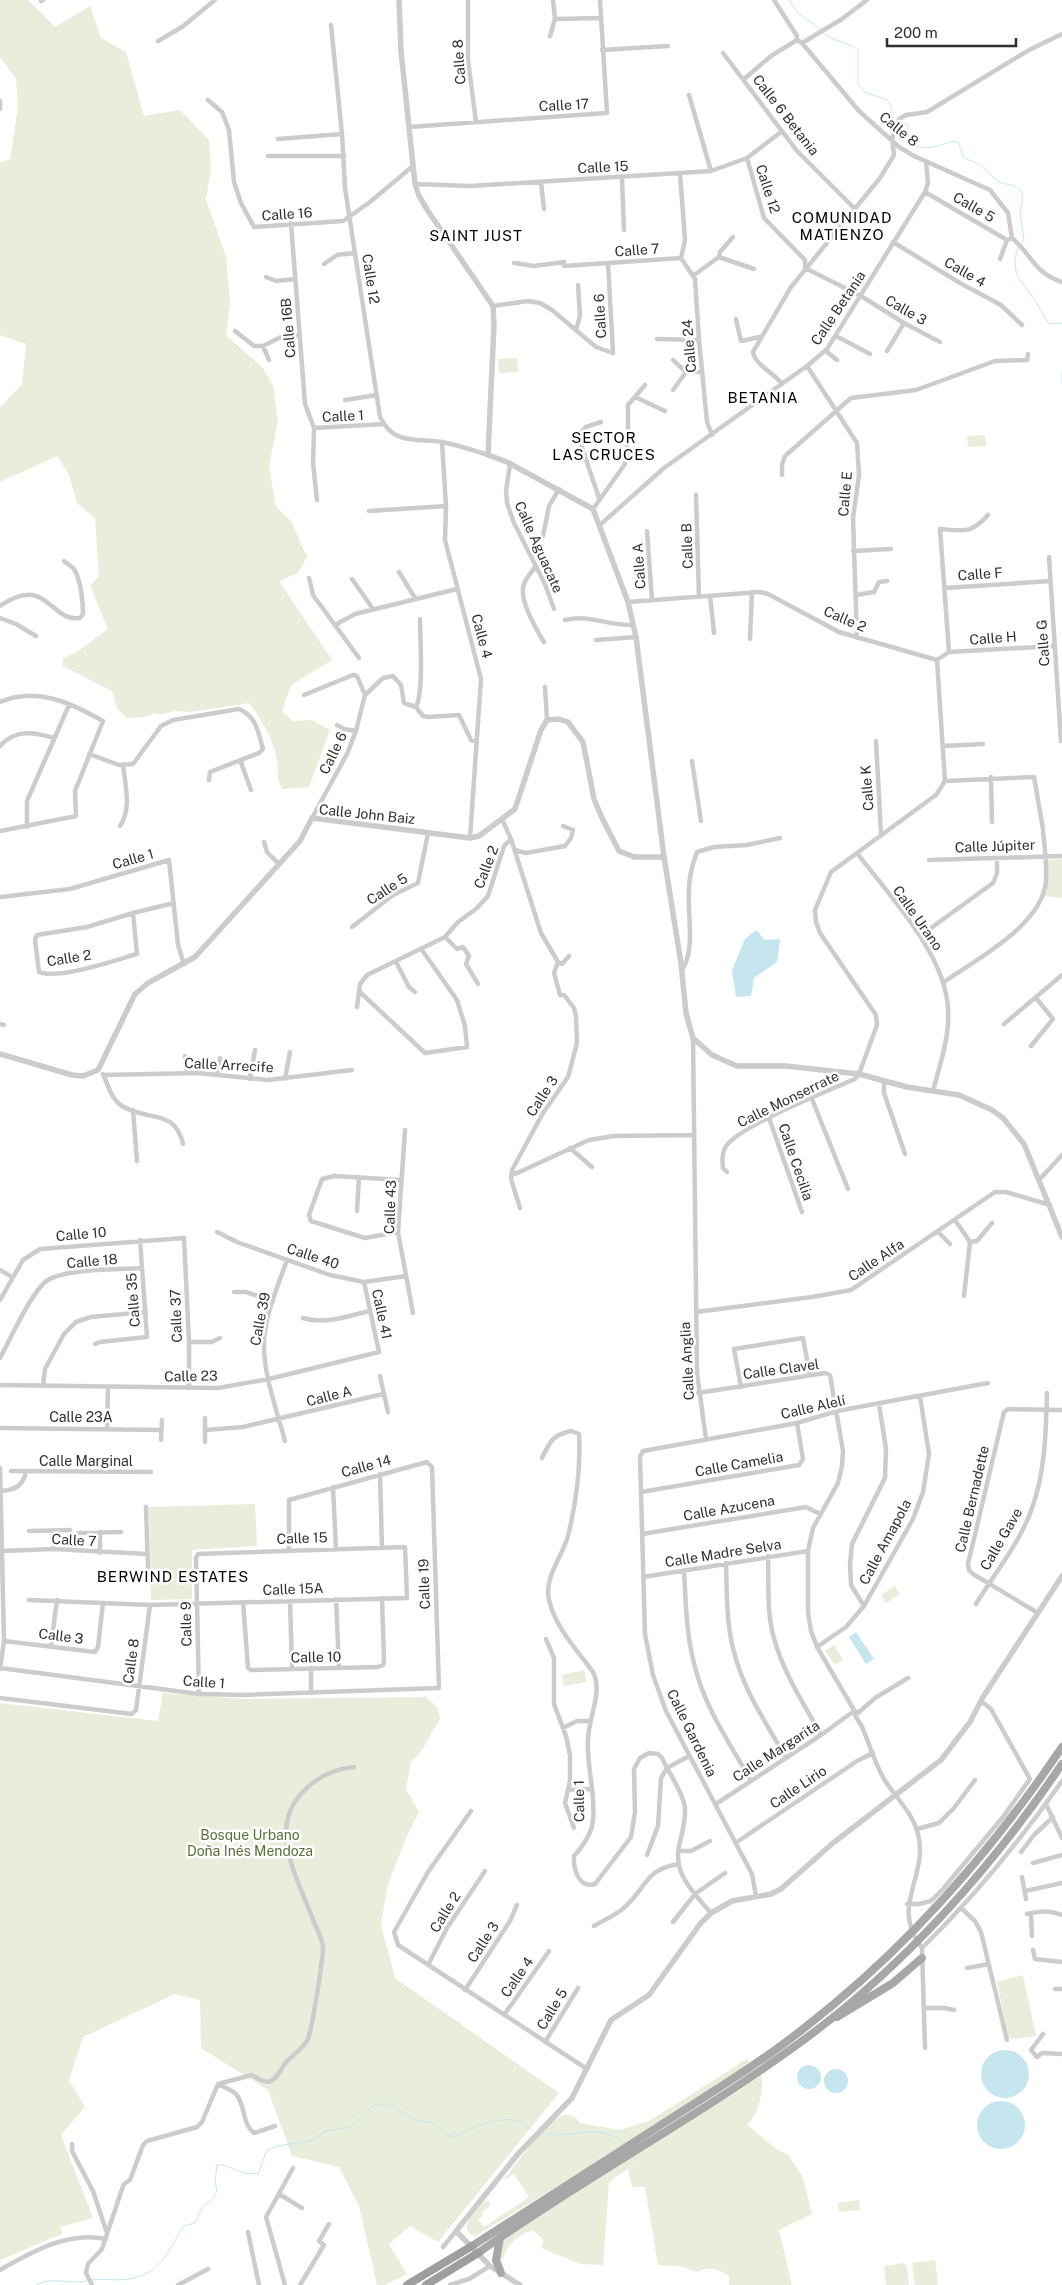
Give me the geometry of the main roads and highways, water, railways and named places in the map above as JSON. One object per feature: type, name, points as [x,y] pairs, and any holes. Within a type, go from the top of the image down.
[{"type":"highway","points":[[407,2285],[472,2246]]},
{"type":"highway","points":[[426,2285],[478,2253]]},
{"type":"main road","points":[[472,2246],[738,2076],[802,2031],[860,1982],[913,1932],[990,1846],[1032,1792],[1062,1747]]},
{"type":"main road","points":[[478,2253],[799,2044],[861,1993],[916,1941],[976,1877],[1042,1793],[1062,1764]]},
{"type":"main road","points":[[824,2023],[890,1986],[922,1958]]},
{"type":"main road","points":[[500,2238],[496,2260],[502,2273]]},
{"type":"water","points":[[756,930],[765,940],[780,939],[777,962],[754,978],[751,996],[736,997],[732,970],[745,939]]},
{"type":"water","points":[[856,1632],[874,1659],[866,1664],[849,1637]]},
{"type":"water","points":[[1000,2050],[1010,2050],[1022,2057],[1029,2069],[1029,2079],[1022,2091],[1010,2098],[1000,2098],[992,2094],[985,2087],[981,2079],[981,2069],[985,2061],[992,2054]]},
{"type":"water","points":[[809,2065],[817,2069],[821,2077],[817,2085],[809,2089],[801,2085],[797,2077],[801,2069]]},
{"type":"water","points":[[836,2069],[845,2072],[848,2081],[845,2090],[836,2093],[827,2090],[824,2081],[827,2072]]},
{"type":"water","points":[[996,2101],[1006,2101],[1018,2108],[1025,2120],[1025,2130],[1018,2142],[1006,2149],[996,2149],[988,2145],[981,2138],[977,2130],[977,2120],[981,2112],[988,2105]]},
{"type":"waterway","points":[[790,0],[796,11],[820,30]]},
{"type":"waterway","points":[[823,33],[858,50],[858,85],[866,93],[886,99],[891,106],[893,122],[896,123]]},
{"type":"waterway","points":[[900,123],[908,124],[908,134],[911,142],[916,146],[922,148],[938,146],[953,141],[958,142],[964,158],[979,164],[999,182],[1014,186],[1021,191],[1023,197],[1020,213],[1024,240],[1021,245]]},
{"type":"waterway","points":[[1018,248],[1015,265],[1019,279],[1048,322],[1050,324],[1062,323]]},
{"type":"waterway","points":[[1062,371],[1062,384]]},
{"type":"waterway","points":[[91,2280],[134,2278],[143,2275],[158,2265],[169,2251],[183,2226],[195,2223],[203,2206],[211,2201],[217,2191],[215,2181],[217,2165],[223,2165],[245,2173],[258,2174],[267,2150],[278,2146],[310,2141],[326,2131],[350,2127],[373,2106],[385,2103],[417,2120],[433,2123],[444,2133],[453,2137],[485,2124],[503,2120],[520,2122],[533,2131]]},
{"type":"waterway","points":[[543,2133],[553,2135],[585,2132],[605,2133],[624,2143]]},
{"type":"waterway","points":[[634,2158],[637,2162]]},
{"type":"waterway","points":[[36,2285],[49,2281],[87,2281]]},
{"type":"district","name":"COMUNIDAD MATIENZO","points":[[842,226]]},
{"type":"district","name":"SAINT JUST","points":[[476,235]]},
{"type":"district","name":"BETANIA","points":[[763,397]]},
{"type":"district","name":"SECTOR LAS CRUCES","points":[[604,446]]},
{"type":"district","name":"BERWIND ESTATES","points":[[173,1576]]},
{"type":"park label","name":"Bosque Urbano Doña Inés Mendoza","points":[[250,1844]]}]
